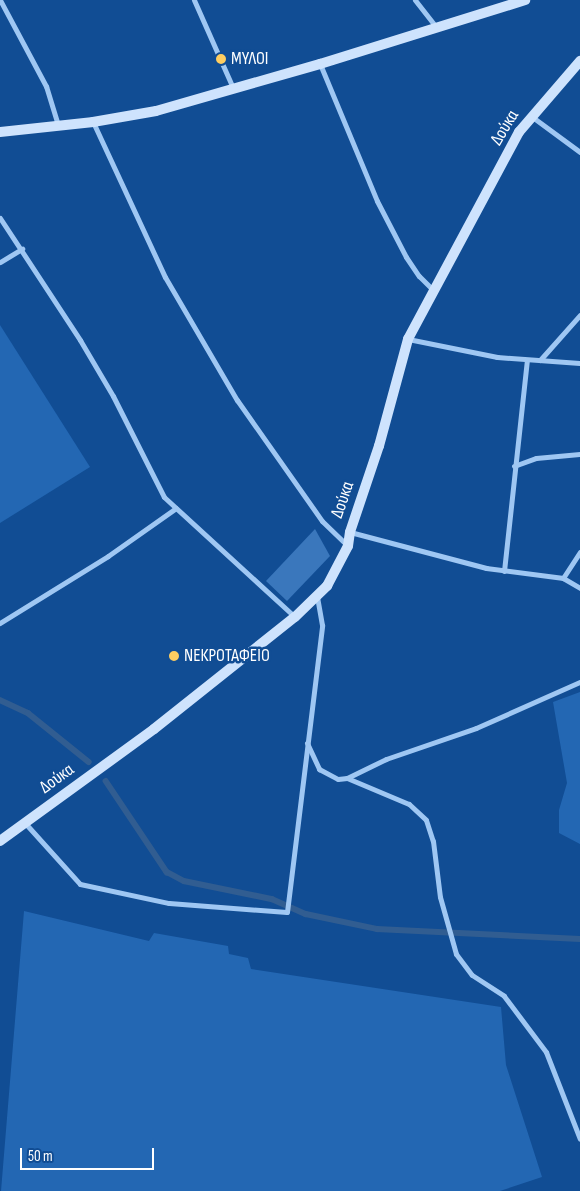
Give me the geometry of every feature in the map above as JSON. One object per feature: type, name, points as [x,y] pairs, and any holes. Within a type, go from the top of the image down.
[{"type":"main road","points":[[0,132],[93,122],[156,111],[320,64],[525,0]]},
{"type":"main road","name":"Δούκα","points":[[0,841],[154,729],[317,598],[338,569],[348,546],[350,532],[379,446],[408,339],[531,115],[580,61]]},
{"type":"street","points":[[0,0],[46,86],[58,125]]},
{"type":"street","points":[[194,0],[233,88]]},
{"type":"street","points":[[415,0],[437,28]]},
{"type":"street","points":[[320,64],[377,201],[414,269],[435,291]]},
{"type":"street","points":[[531,115],[580,152]]},
{"type":"street","points":[[93,122],[165,277],[237,400],[322,521],[348,546]]},
{"type":"street","points":[[0,218],[22,249],[113,396],[152,479],[176,508],[295,617]]},
{"type":"street","points":[[0,262],[22,249]]},
{"type":"street","points":[[540,360],[580,315]]},
{"type":"street","points":[[408,339],[497,357],[580,363]]},
{"type":"street","points":[[504,571],[527,360]]},
{"type":"street","points":[[514,466],[536,458],[580,454]]},
{"type":"street","points":[[0,623],[108,556],[176,508]]},
{"type":"street","points":[[350,532],[504,571],[563,578],[580,588]]},
{"type":"street","points":[[563,578],[580,552]]},
{"type":"street","points":[[25,823],[80,884],[169,903],[287,912],[306,738],[322,625],[317,598]]},
{"type":"street","points":[[306,738],[319,769],[338,779],[347,778],[386,759],[476,728],[580,682]]},
{"type":"street","points":[[347,778],[409,804],[426,820],[433,841],[440,896],[456,954],[472,975],[504,996],[546,1052],[580,1139]]},
{"type":"shaded area","points":[[0,325],[90,467],[0,523]]},
{"type":"shaded area","points":[[580,692],[580,844],[559,833],[559,810],[567,783],[553,702]]},
{"type":"shaded area","points":[[24,911],[149,941],[154,933],[228,946],[229,954],[248,958],[251,969],[501,1007],[506,1065],[542,1177],[500,1191],[1,1191]]},
{"type":"building","points":[[315,529],[330,556],[287,601],[266,581]]},
{"type":"waterway","points":[[0,700],[28,713],[89,762]]},
{"type":"waterway","points":[[106,781],[167,872],[184,881],[272,899],[306,914],[377,929],[580,939]]},
{"type":"place","name":"ΜΥΛΟΙ","points":[[221,59]]},
{"type":"place","name":"ΝΕΚΡΟΤΑΦΕΙΟ","points":[[174,656]]}]
